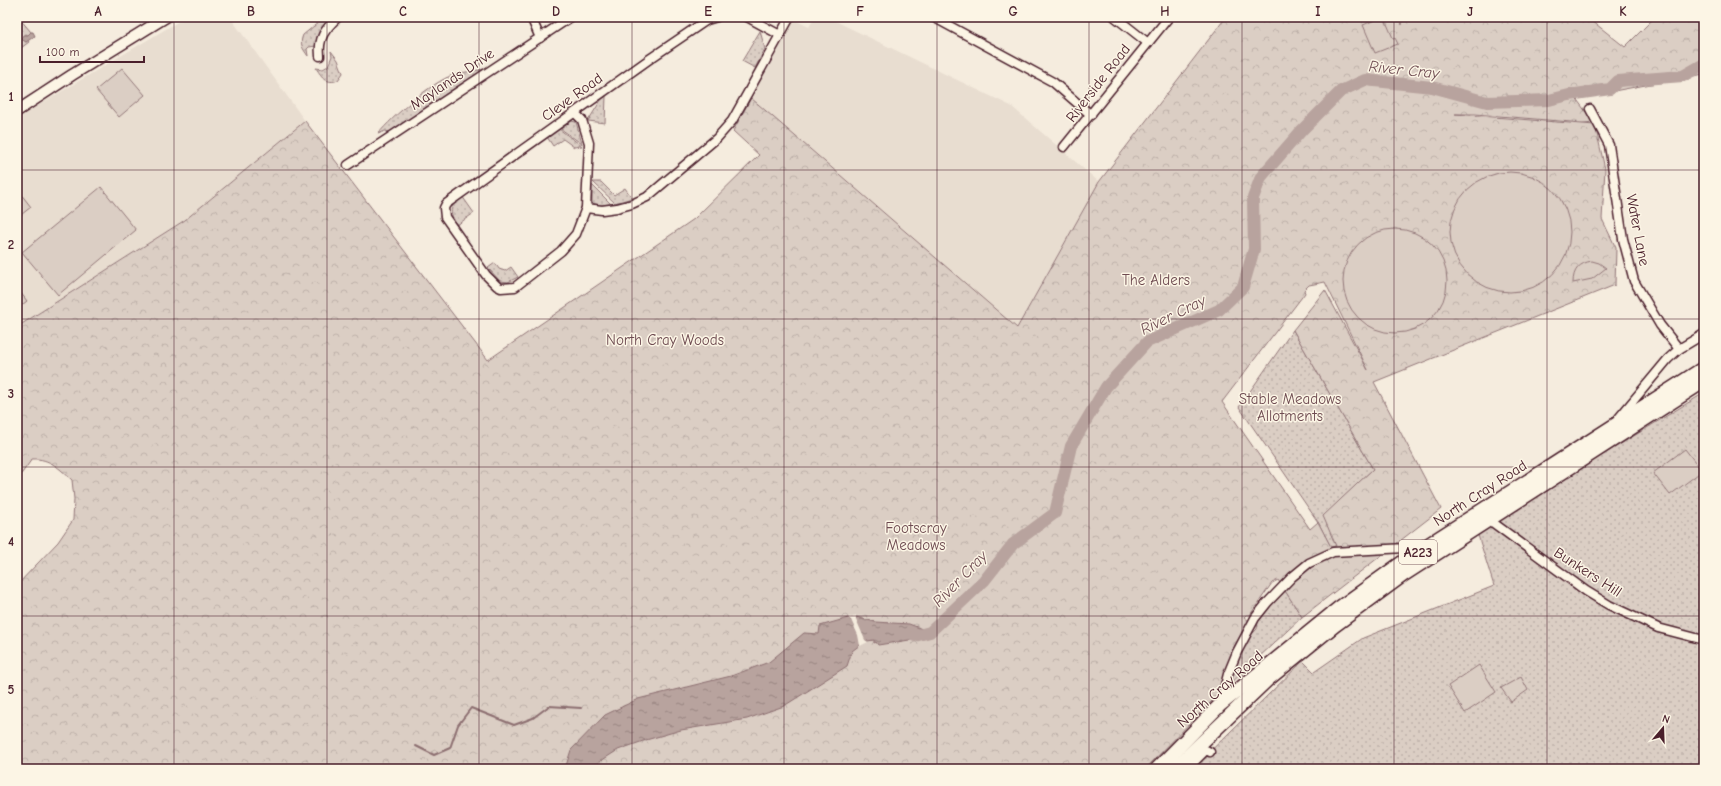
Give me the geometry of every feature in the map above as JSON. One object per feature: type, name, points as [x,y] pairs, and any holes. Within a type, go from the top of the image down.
[{"type":"main road","name":"North Cray Road","points":[[1157,769],[1220,706],[1339,608],[1425,547],[1704,368]]},
{"type":"main road","name":"North Cray Road","points":[[1174,769],[1267,680],[1335,625],[1403,574],[1704,380]]},
{"type":"street","points":[[17,111],[52,87],[166,17]]},
{"type":"street","points":[[320,56],[320,39],[325,30],[338,17]]},
{"type":"street","points":[[531,17],[540,38]]},
{"type":"street","name":"Maylands Drive","points":[[348,165],[571,17]]},
{"type":"street","name":"Cleve Road","points":[[586,208],[576,234],[566,247],[520,283],[508,288],[502,288],[497,286],[486,275],[445,217],[444,208],[446,204],[651,58],[707,20],[717,17]]},
{"type":"street","points":[[747,17],[780,35]]},
{"type":"street","points":[[575,112],[582,120],[589,143],[586,208],[602,210],[632,204],[647,197],[717,138],[732,121],[790,17]]},
{"type":"street","points":[[933,17],[1053,82],[1091,115]]},
{"type":"street","points":[[1115,17],[1148,43]]},
{"type":"street","name":"Riverside Road","points":[[1064,148],[1169,17]]},
{"type":"street","name":"Water Lane","points":[[1590,109],[1609,145],[1623,239],[1634,282],[1660,325],[1679,349]]},
{"type":"street","points":[[1611,428],[1668,359],[1679,349],[1704,334]]},
{"type":"street","name":"Bunkers Hill","points":[[1488,519],[1586,592],[1658,628],[1704,640]]},
{"type":"street","points":[[1220,706],[1228,674],[1237,652],[1255,618],[1292,577],[1309,563],[1332,552],[1425,547]]},
{"type":"street","points":[[1187,769],[1206,750],[1210,752]]},
{"type":"shaded area","points":[[186,17],[230,17],[305,121],[185,220],[17,327],[17,118]]},
{"type":"shaded area","points":[[815,17],[827,17],[1011,106],[1099,182],[1017,328],[751,98],[795,20],[809,27]]},
{"type":"green space","points":[[325,17],[333,17],[323,27],[316,46],[309,47],[307,49],[308,56],[303,49],[303,35]]},
{"type":"green space","name":"Footscray Meadows","points":[[1226,17],[1399,17],[1402,25],[1403,17],[1587,17],[1625,47],[1655,17],[1704,17],[1704,74],[1582,97],[1586,89],[1569,89],[1595,124],[1475,114],[1455,114],[1595,125],[1605,169],[1602,219],[1616,248],[1615,285],[1374,382],[1441,509],[1302,617],[1278,580],[1272,583],[1250,615],[1246,615],[1244,617],[1249,621],[1235,645],[1216,697],[1145,769],[17,769],[17,585],[58,542],[73,520],[74,499],[72,480],[54,465],[44,460],[32,459],[17,480],[17,327],[185,220],[305,121],[488,360],[694,219],[759,155],[733,131],[751,98],[1017,328],[1099,182]],"holes":[[[1325,282],[1368,370],[1325,290],[1293,330],[1373,469],[1323,516],[1336,546],[1331,547],[1318,522],[1310,529],[1222,402],[1305,293],[1304,290],[1309,285]]]},
{"type":"green space","points":[[1384,17],[1393,38],[1395,38],[1398,44],[1375,53],[1363,25]]},
{"type":"green space","points":[[19,18],[31,32],[28,35],[24,35],[29,42],[17,51],[17,38],[21,41],[17,29]]},
{"type":"green space","points":[[760,31],[765,49],[755,68],[742,61]]},
{"type":"green space","points":[[331,51],[338,60],[343,73],[338,80],[331,82],[325,79],[316,68],[323,69],[328,66],[332,56]]},
{"type":"green space","points":[[122,68],[145,95],[119,117],[96,90]]},
{"type":"green space","points":[[484,69],[390,132],[385,131],[378,134],[403,109],[424,92],[444,79],[464,72]]},
{"type":"green space","points":[[606,96],[605,123],[588,121],[601,100]]},
{"type":"green space","points":[[571,121],[576,122],[582,144],[561,129]]},
{"type":"green space","points":[[559,129],[582,146],[574,147],[563,139],[553,146],[547,137]]},
{"type":"green space","points":[[1510,172],[1533,176],[1553,189],[1566,209],[1570,232],[1566,255],[1553,275],[1533,288],[1510,292],[1487,288],[1467,275],[1454,255],[1450,232],[1454,209],[1467,189],[1487,176]]},
{"type":"green space","points":[[593,182],[601,182],[614,195],[625,188],[632,198],[615,203]]},
{"type":"green space","points":[[592,185],[611,204],[599,205],[592,203]]},
{"type":"green space","points":[[101,187],[136,230],[58,295],[22,252]]},
{"type":"green space","points":[[17,189],[31,207],[17,218]]},
{"type":"green space","points":[[462,196],[474,213],[457,225],[451,212],[455,203]]},
{"type":"green space","points":[[1395,229],[1415,233],[1432,244],[1443,261],[1447,281],[1443,301],[1432,318],[1415,329],[1395,333],[1375,329],[1358,318],[1347,301],[1343,281],[1347,261],[1358,244],[1375,233]]},
{"type":"green space","points":[[1592,261],[1599,263],[1606,268],[1592,279],[1573,283],[1574,274],[1580,265]]},
{"type":"green space","points":[[495,263],[499,269],[505,271],[511,267],[518,277],[508,282],[500,281],[488,268]]},
{"type":"green space","points":[[17,288],[27,301],[17,309]]},
{"type":"green space","name":"Stable Meadows Allotments","points":[[1293,330],[1373,469],[1324,516],[1336,546],[1331,547],[1318,522],[1239,407]]},
{"type":"green space","points":[[1704,393],[1704,769],[1192,769],[1303,661],[1314,672],[1363,638],[1494,586],[1477,532]]},
{"type":"green space","points":[[1685,449],[1702,471],[1670,495],[1653,473]]},
{"type":"green space","points":[[1284,589],[1302,617],[1229,685],[1247,641],[1257,629],[1258,622]]},
{"type":"green space","points":[[1479,665],[1496,692],[1465,713],[1448,686]]},
{"type":"green space","points":[[1521,677],[1528,690],[1511,702],[1501,688]]},
{"type":"water","points":[[33,32],[35,36],[26,42],[21,39],[23,35],[28,35]]},
{"type":"water","points":[[856,617],[875,622],[909,624],[930,632],[922,638],[878,645],[876,642],[874,643],[874,640],[861,642],[860,645],[852,651],[847,666],[784,706],[747,719],[681,730],[646,740],[618,750],[588,769],[565,769],[571,750],[605,715],[638,699],[731,676],[769,662],[804,633],[819,634],[820,626],[848,618],[852,621],[856,619]]},
{"type":"pier","points":[[856,615],[856,619],[865,640],[868,642],[860,646],[858,635],[851,620],[848,618],[852,618]]},
{"type":"waterway","name":"River Cray","points":[[915,636],[930,632],[984,581],[1013,544],[1055,513],[1071,446],[1106,387],[1147,342],[1219,310],[1243,287],[1254,249],[1253,198],[1261,177],[1302,130],[1341,91],[1365,80],[1432,87],[1487,102],[1549,100],[1569,95],[1610,89],[1618,81],[1683,76],[1704,64]]},
{"type":"waterway","points":[[416,746],[434,755],[450,748],[458,725],[471,708],[514,725],[533,718],[549,706],[581,708]]},
{"type":"park label","name":"The Alders","points":[[1156,280]]},
{"type":"park label","name":"North Cray Woods","points":[[665,340]]}]
